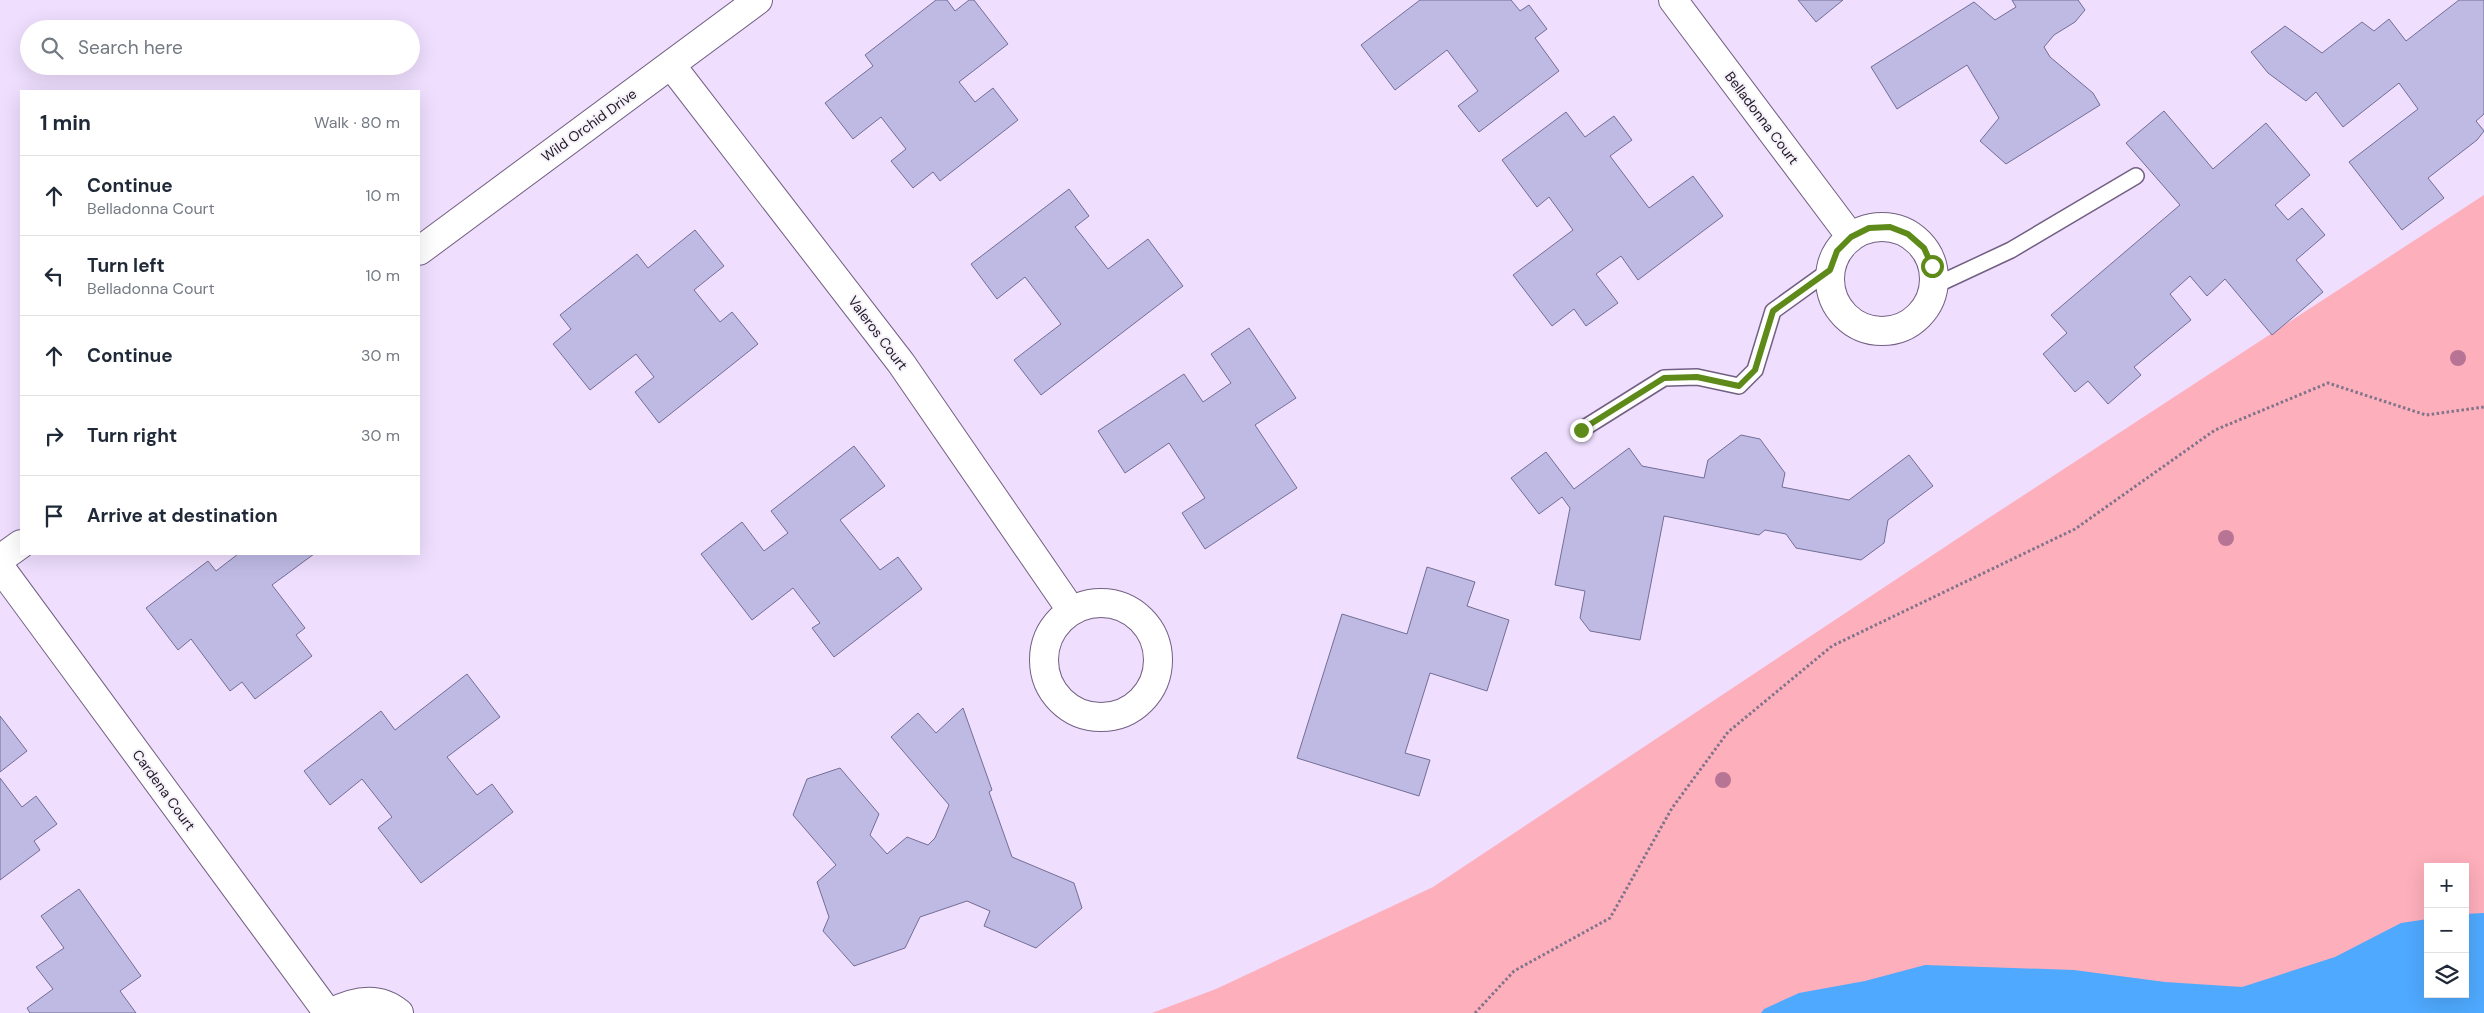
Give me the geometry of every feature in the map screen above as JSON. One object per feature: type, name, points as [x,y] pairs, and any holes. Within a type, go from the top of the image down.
[{"type":"street","name":"Wild Orchid Drive","points":[[420,250],[758,0]]},
{"type":"street","name":"Belladonna Court","points":[[1673,0],[1851,237]]},
{"type":"street","name":"Valeros Court","points":[[671,65],[901,363],[1071,610]]},
{"type":"street","points":[[1890,227],[1908,234],[1924,248],[1932,266],[1934,286],[1927,305],[1913,320],[1894,329],[1874,330],[1855,323],[1840,310],[1831,291],[1830,270],[1837,251],[1851,237],[1869,228],[1890,227]]},
{"type":"street","points":[[0,559],[20,545]]},
{"type":"street","name":"Cardena Court","points":[[0,567],[329,1013],[349,1003],[372,1001],[394,1009],[399,1013]]},
{"type":"street","points":[[1092,603],[1114,603],[1135,612],[1150,630],[1158,650],[1158,673],[1148,694],[1132,709],[1111,717],[1088,716],[1068,707],[1052,690],[1044,669],[1044,646],[1054,626],[1071,610],[1092,603]]},
{"type":"lane","points":[[1934,286],[2010,250],[2136,176]]},
{"type":"lane","points":[[1581,430],[1664,378],[1697,377],[1739,386],[1755,370],[1773,311],[1830,270]]},
{"type":"path","points":[[1475,1013],[1514,971],[1610,918],[1672,808],[1728,732],[1832,646],[2075,529],[2215,430],[2328,383],[2426,415],[2484,407]]},
{"type":"shaded area","points":[[2484,195],[2484,1013],[1152,1013],[1216,989],[1433,887],[1981,523]]},
{"type":"water","points":[[2484,913],[2484,1013],[1761,1013],[1764,1009],[1799,993],[1865,981],[1925,965],[2074,970],[2165,982],[2242,987],[2335,957],[2401,923],[2424,920],[2424,998],[2469,998],[2469,914]]},
{"type":"building","points":[[936,0],[947,0],[955,11],[969,0],[974,0],[1008,44],[959,82],[975,102],[993,88],[1018,120],[940,181],[933,172],[913,188],[891,161],[906,149],[881,117],[853,139],[825,103],[873,66],[865,55]]},
{"type":"building","points":[[1420,0],[1511,0],[1520,11],[1529,5],[1547,29],[1535,38],[1559,71],[1479,132],[1458,106],[1478,91],[1447,50],[1395,90],[1361,45]]},
{"type":"building","points":[[1798,0],[1843,0],[1816,22]]},
{"type":"building","points":[[2012,0],[2078,0],[2085,10],[2075,22],[2054,35],[2044,47],[2050,57],[2093,93],[2100,105],[2006,164],[1980,141],[1999,118],[1967,65],[1897,109],[1871,67],[1974,2],[1995,20],[2016,7]]},
{"type":"building","points":[[2459,0],[2484,0],[2484,114],[2476,121],[2484,131],[2477,140],[2428,178],[2444,198],[2402,230],[2349,162],[2418,109],[2399,83],[2343,127],[2316,92],[2306,101],[2268,73],[2251,52],[2285,26],[2322,53],[2362,22],[2374,31],[2389,19],[2406,41]]},
{"type":"building","points":[[2164,111],[2213,169],[2266,123],[2310,175],[2275,205],[2288,220],[2302,208],[2325,235],[2296,260],[2323,292],[2272,335],[2225,279],[2207,296],[2190,276],[2170,294],[2191,320],[2134,367],[2141,375],[2108,404],[2088,381],[2075,392],[2043,354],[2067,333],[2051,315],[2180,205],[2126,143]]},
{"type":"building","points":[[1566,112],[1585,137],[1614,116],[1632,140],[1610,156],[1649,208],[1693,176],[1723,216],[1638,280],[1621,256],[1596,274],[1618,303],[1586,326],[1574,309],[1552,326],[1513,275],[1573,230],[1549,197],[1537,207],[1502,160]]},
{"type":"building","points":[[1069,189],[1089,216],[1075,227],[1108,269],[1148,239],[1183,286],[1041,395],[1014,360],[1061,324],[1025,277],[997,299],[971,264]]},
{"type":"building","points":[[695,230],[724,266],[694,290],[720,322],[732,312],[758,344],[659,423],[635,392],[654,377],[636,354],[590,390],[553,344],[571,329],[560,315],[637,254],[648,268]]},
{"type":"building","points":[[1249,328],[1296,398],[1255,425],[1297,488],[1205,549],[1182,513],[1205,498],[1169,443],[1125,473],[1098,431],[1184,374],[1203,402],[1231,383],[1211,354]]},
{"type":"building","points":[[1741,435],[1760,439],[1785,473],[1782,487],[1849,500],[1909,455],[1933,486],[1888,520],[1884,543],[1861,560],[1796,548],[1786,534],[1765,530],[1759,535],[1664,516],[1640,640],[1590,631],[1580,618],[1585,591],[1555,585],[1570,508],[1562,497],[1539,514],[1511,478],[1546,452],[1574,489],[1629,448],[1642,466],[1704,478],[1708,460]]},
{"type":"building","points":[[854,446],[885,486],[840,520],[880,570],[898,557],[922,589],[834,657],[812,628],[820,623],[793,588],[752,620],[701,554],[742,522],[764,551],[788,533],[771,511]]},
{"type":"building","points":[[237,555],[313,555],[272,585],[305,628],[296,635],[312,656],[255,699],[242,682],[230,691],[191,639],[178,650],[146,608],[208,561],[216,571]]},
{"type":"building","points":[[1427,567],[1475,582],[1467,606],[1509,620],[1487,691],[1430,673],[1405,753],[1430,760],[1419,796],[1297,758],[1342,614],[1407,634]]},
{"type":"building","points":[[467,674],[500,717],[447,757],[477,795],[492,784],[513,812],[421,883],[378,828],[392,817],[362,779],[330,805],[304,771],[381,711],[395,730]]},
{"type":"building","points":[[963,708],[992,790],[989,792],[1012,857],[1074,883],[1082,908],[1036,948],[984,926],[990,911],[967,901],[920,917],[905,948],[854,966],[823,931],[829,917],[817,882],[836,865],[793,815],[807,779],[840,768],[879,814],[870,835],[887,854],[907,837],[928,845],[935,838],[949,805],[891,737],[918,713],[936,733]]},
{"type":"building","points":[[0,716],[27,751],[0,772]]},
{"type":"building","points":[[0,778],[22,807],[36,796],[57,824],[34,841],[40,850],[0,880]]},
{"type":"building","points":[[79,889],[141,976],[120,991],[136,1013],[30,1013],[27,1008],[53,989],[36,967],[64,948],[41,916]]},
{"type":"route","points":[[1581,430],[1664,378],[1697,377],[1739,386],[1755,370],[1773,311],[1830,270],[1837,251],[1851,237],[1869,228],[1890,227],[1908,234],[1924,248],[1932,266]]}]
